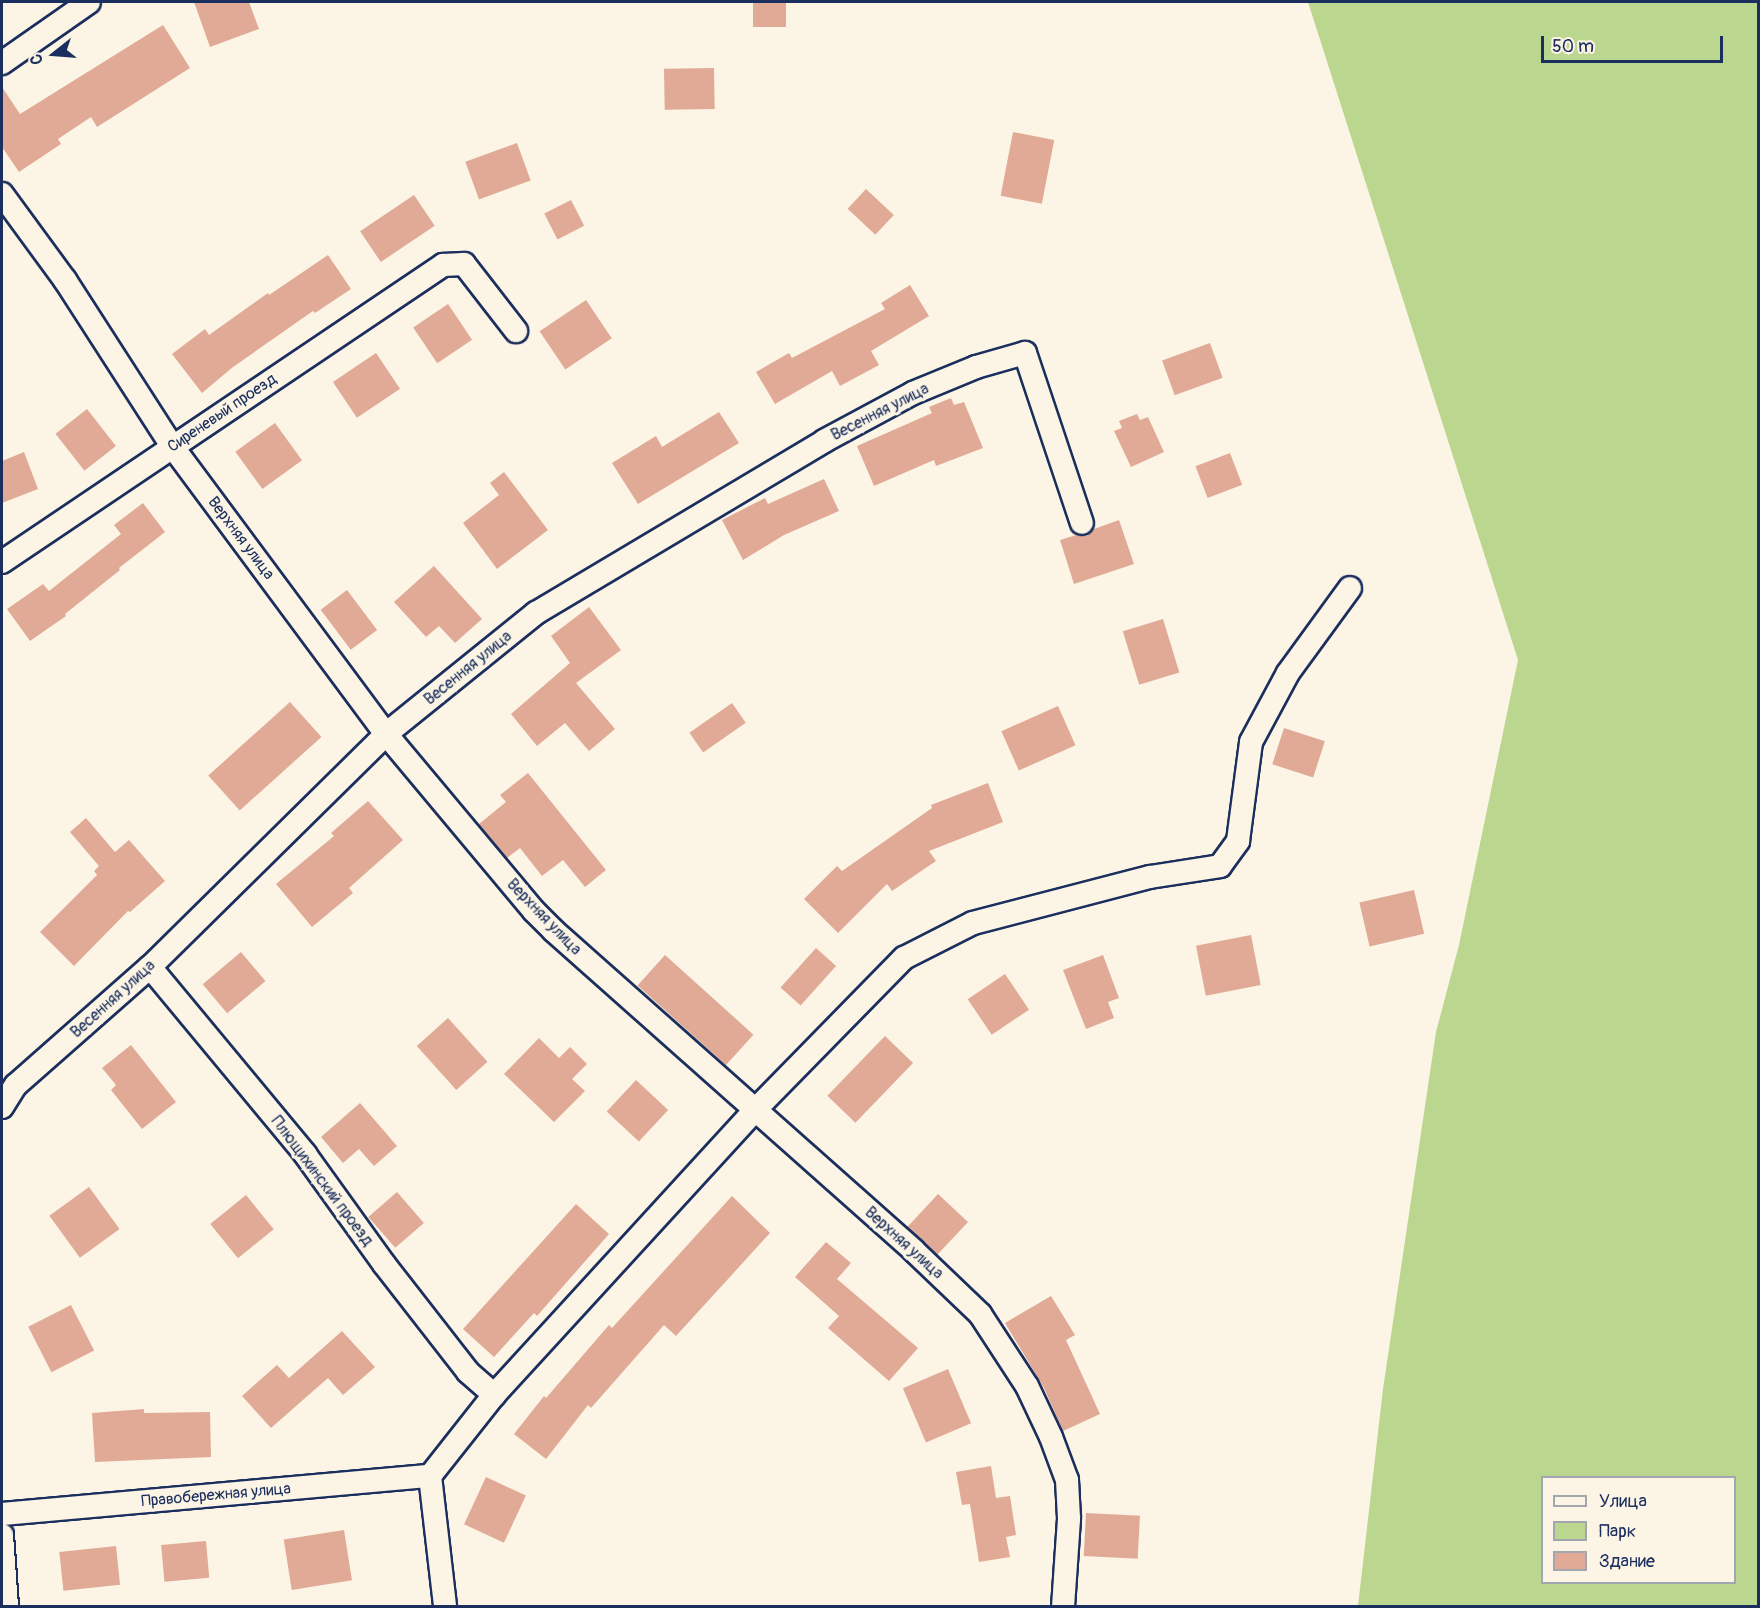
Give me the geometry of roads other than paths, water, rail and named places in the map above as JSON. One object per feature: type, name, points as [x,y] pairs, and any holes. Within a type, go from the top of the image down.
[{"type":"street","points":[[2,63],[88,2]]},
{"type":"street","name":"Верхняя улица","points":[[2,194],[64,280],[172,446],[386,734],[554,931],[980,1314],[1027,1386],[1067,1480],[1069,1519],[1063,1606]]},
{"type":"street","name":"Сиреневый проезд","points":[[2,562],[443,265],[464,264],[516,331]]},
{"type":"street","name":"Весенняя улица","points":[[2,1107],[16,1085],[150,966],[386,734],[536,614],[736,493],[913,393],[976,367],[1024,353],[1082,523]]},
{"type":"street","points":[[445,1606],[430,1476],[494,1395],[755,1110],[904,958],[973,923],[1150,877],[1220,866],[1239,841],[1251,742],[1288,672],[1350,588]]},
{"type":"street","name":"Плющихинский проезд","points":[[150,966],[305,1154],[384,1264],[468,1372],[494,1395]]},
{"type":"street","name":"Правобережная улица","points":[[2,1514],[430,1476]]},
{"type":"street","points":[[2,1535],[7,1606]]}]
